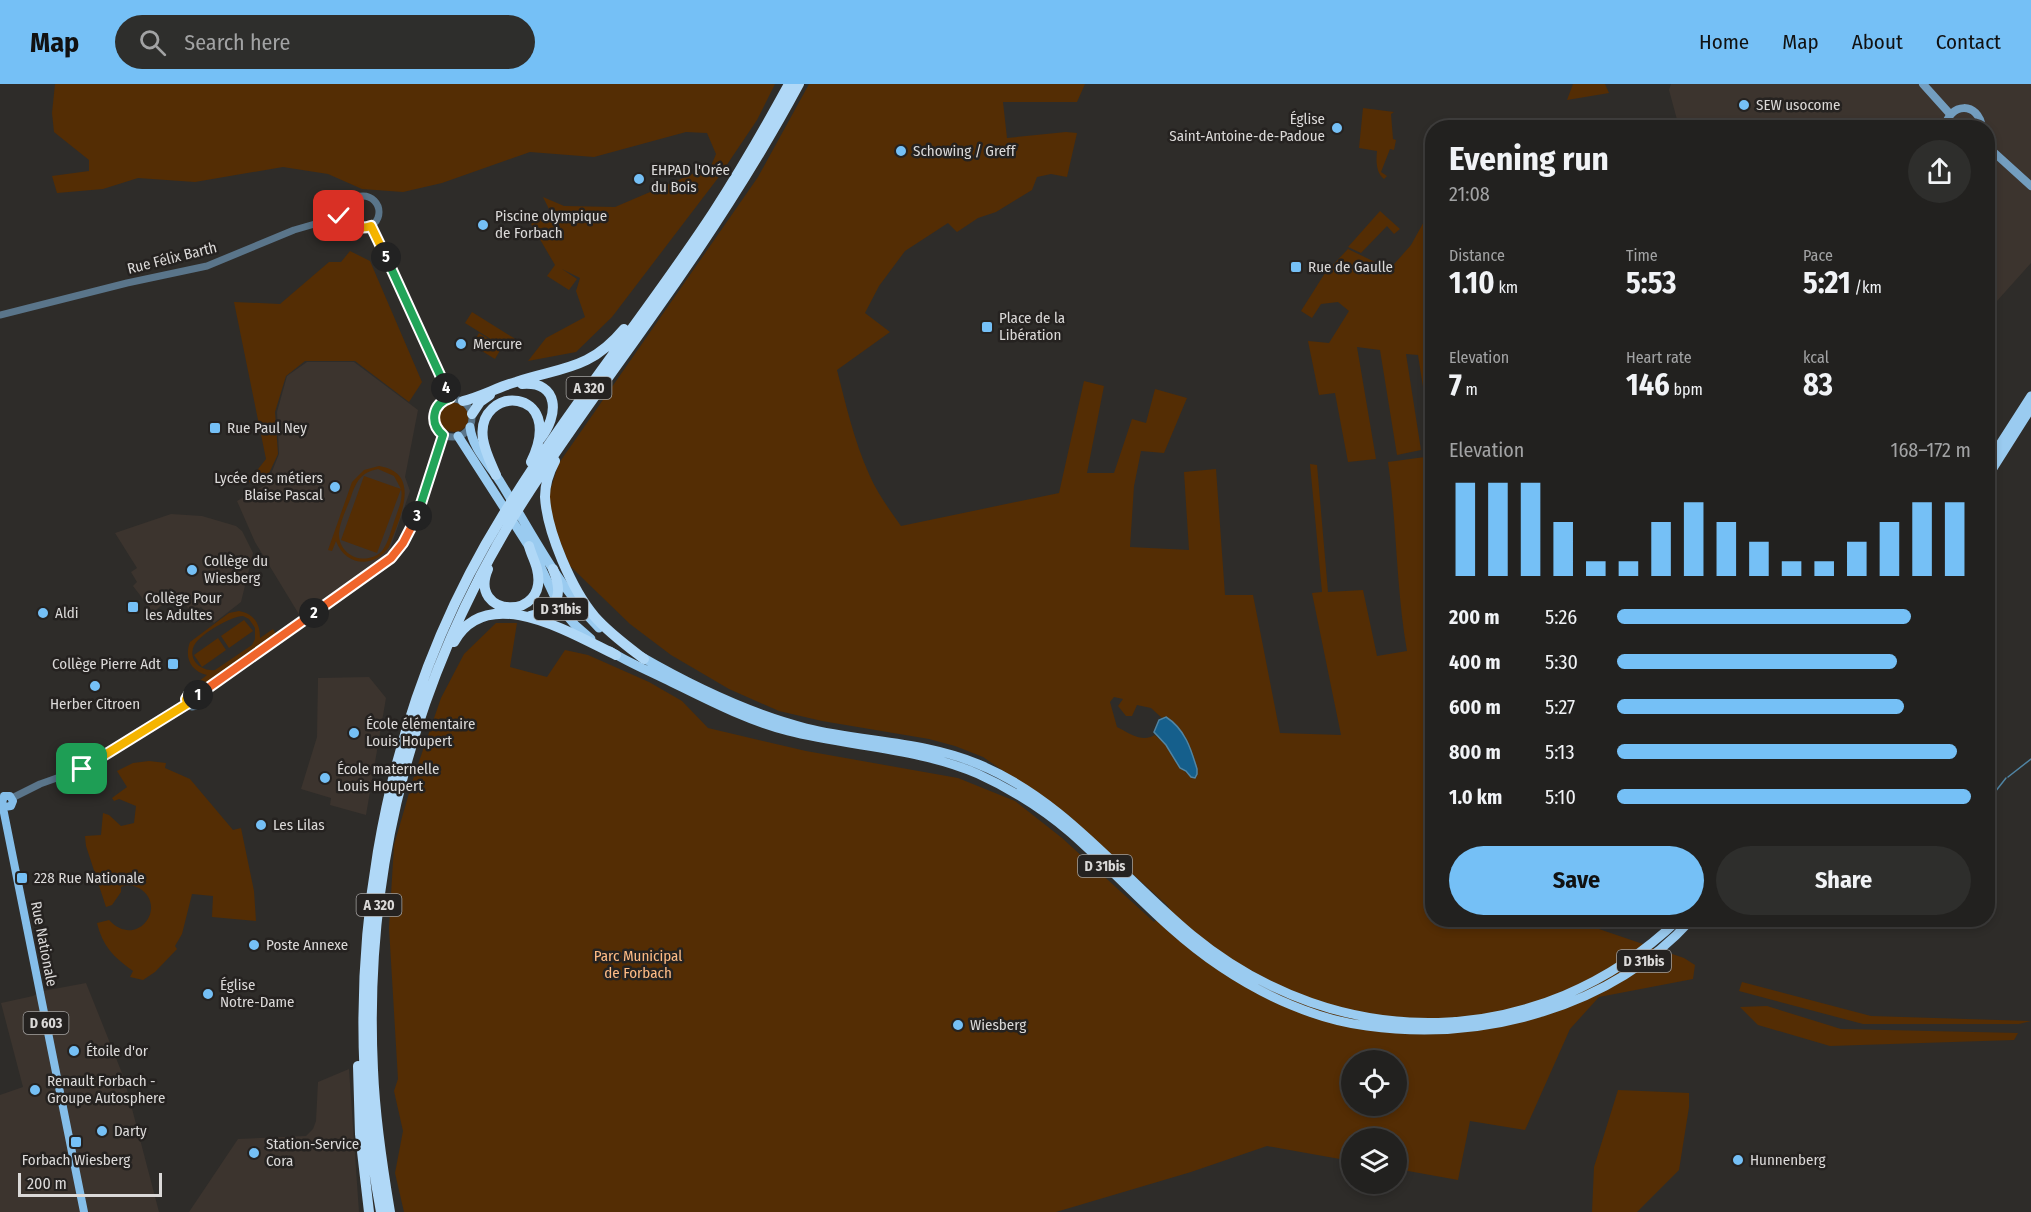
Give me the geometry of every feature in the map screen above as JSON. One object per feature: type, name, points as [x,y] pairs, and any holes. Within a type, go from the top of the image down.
[{"type":"highway","name":"A 320","points":[[520,491],[561,426],[712,214],[755,146],[789,84]]},
{"type":"highway","name":"A 320","points":[[520,491],[568,433],[693,257],[766,144],[799,84]]},
{"type":"highway","points":[[463,400],[577,365],[597,355],[614,341],[661,288]]},
{"type":"highway","points":[[472,414],[487,396],[522,384],[541,386],[551,397],[553,411],[547,430],[540,440],[520,491],[502,522]]},
{"type":"highway","points":[[1995,451],[2031,386]]},
{"type":"highway","points":[[1995,451],[2031,396]]},
{"type":"highway","points":[[496,475],[483,438],[487,415],[495,405],[517,400],[526,403],[539,418],[540,440]]},
{"type":"highway","points":[[1995,465],[2031,408]]},
{"type":"highway","points":[[2019,426],[2031,414]]},
{"type":"highway","name":"D 31bis","points":[[470,427],[475,445],[496,475],[553,569],[586,615],[601,630],[624,647],[720,698],[762,715],[808,728],[904,743],[938,751],[978,764],[1027,789],[1073,825],[1194,936],[1239,968],[1271,987],[1314,1004],[1365,1018],[1420,1023],[1449,1023],[1479,1019],[1518,1012],[1562,996],[1609,974],[1669,927]]},
{"type":"highway","points":[[568,433],[546,485],[545,497],[549,520],[566,569],[579,596],[611,633],[644,659]]},
{"type":"highway","name":"D 31bis","points":[[458,436],[529,546],[544,572],[556,601],[585,635],[616,655],[750,719],[787,731],[930,759],[976,773],[1021,796],[1070,832],[1189,943],[1222,968],[1268,994],[1310,1012],[1365,1026],[1420,1031],[1480,1027],[1519,1019],[1555,1008],[1613,982],[1650,956],[1683,927]]},
{"type":"highway","name":"A 320","points":[[390,1212],[379,1145],[373,1067],[374,963],[380,891],[397,801],[422,710],[448,640],[468,596],[495,548],[502,522]]},
{"type":"highway","name":"A 320","points":[[381,1212],[371,1146],[364,1068],[365,962],[372,890],[384,821],[413,709],[453,609],[502,522]]},
{"type":"highway","points":[[495,548],[486,573],[485,590],[496,604],[512,609],[521,607],[532,599],[537,589],[537,570],[529,546]]},
{"type":"highway","points":[[530,616],[545,611],[556,601],[559,587],[553,569]]},
{"type":"highway","points":[[422,710],[447,653],[459,633],[468,623],[480,617],[493,614],[530,616],[548,622],[616,655]]},
{"type":"highway","points":[[365,962],[358,1003],[358,1101],[369,1212]]},
{"type":"main road","points":[[1923,84],[1950,114]]},
{"type":"main road","points":[[1946,120],[1956,110],[1970,109],[1980,120]]},
{"type":"main road","points":[[1995,153],[2031,186]]},
{"type":"main road","name":"Rue Nationale","points":[[5,801],[5,829],[84,1212]]},
{"type":"street","points":[[368,196],[375,200],[379,210],[378,217],[371,226],[358,228],[352,225],[346,214],[346,207],[355,197],[368,196]]},
{"type":"street","name":"Rue Félix Barth","points":[[0,315],[127,283],[207,266],[294,230],[346,214]]},
{"type":"street","points":[[371,226],[412,310],[450,398]]},
{"type":"street","points":[[450,398],[463,400],[472,414],[470,427],[458,436],[443,435],[435,426],[434,414],[440,404],[450,398]]},
{"type":"street","points":[[5,801],[40,784],[82,769],[187,704],[192,707],[197,706],[200,702],[199,696],[391,558],[403,543],[417,515],[443,435]]},
{"type":"shaded area","points":[[1671,84],[2031,84],[2031,263],[1995,303],[1995,120],[1677,120],[1669,90]]},
{"type":"shaded area","name":"Lycée des métiers Blaise Pascal","points":[[307,362],[354,362],[418,410],[405,477],[410,491],[389,552],[300,616],[255,542],[237,501],[267,484],[279,454],[277,412],[287,376]]},
{"type":"shaded area","name":"Collège du Wiesberg","points":[[171,514],[202,516],[236,526],[242,531],[253,553],[241,602],[214,623],[201,607],[192,613],[177,594],[153,612],[133,586],[137,582],[131,572],[137,568],[115,533]]},
{"type":"shaded area","points":[[369,677],[386,698],[366,815],[330,805],[331,798],[301,789],[317,737],[318,678]]},
{"type":"shaded area","points":[[86,983],[124,1078],[159,1212],[0,1212],[0,1095],[23,1087],[1,1003],[33,996],[43,991]]},
{"type":"shaded area","points":[[349,1069],[359,1212],[189,1212],[238,1139],[306,1136],[313,1129],[316,1121],[318,1082]]},
{"type":"green space","points":[[55,84],[775,84],[757,120],[718,178],[612,317],[576,352],[528,361],[546,338],[585,317],[576,291],[580,278],[562,269],[577,279],[569,290],[547,276],[555,265],[531,224],[551,213],[543,197],[564,206],[615,207],[711,166],[716,154],[707,133],[686,132],[594,157],[530,152],[442,183],[403,192],[362,189],[328,174],[283,167],[195,182],[138,178],[103,189],[57,193],[52,176],[89,171],[89,160],[54,132],[52,113]]},
{"type":"green space","name":"Parc Municipal de Forbach","points":[[809,84],[1085,84],[1077,102],[1003,102],[1007,138],[1077,133],[1067,177],[1051,174],[1037,177],[1032,190],[996,212],[978,218],[957,232],[948,223],[905,251],[879,286],[865,313],[890,332],[837,370],[859,449],[879,494],[901,526],[1059,493],[1084,381],[1104,386],[1087,473],[1114,473],[1132,419],[1146,423],[1155,389],[1187,398],[1164,453],[1141,451],[1134,486],[1130,547],[1189,550],[1184,472],[1216,469],[1225,595],[1253,595],[1280,733],[1341,735],[1312,593],[1322,592],[1310,464],[1317,465],[1328,592],[1363,590],[1377,656],[1407,651],[1388,462],[1425,457],[1425,927],[1597,927],[1684,958],[1695,965],[1693,979],[1599,997],[1570,1029],[1525,1130],[1470,1121],[1458,1180],[1407,1171],[1407,1128],[1341,1128],[1341,1159],[1267,1146],[1191,1172],[1056,1212],[404,1212],[395,1173],[403,1131],[394,1091],[398,1079],[389,928],[394,845],[414,776],[441,698],[464,654],[496,623],[517,623],[510,667],[547,677],[565,650],[588,655],[649,682],[682,701],[708,728],[806,751],[958,778],[1015,801],[1062,838],[1154,922],[1169,907],[1068,815],[983,757],[929,739],[822,721],[779,711],[729,689],[671,655],[630,624],[570,566],[553,524],[548,497],[559,463],[758,177]],"holes":[[[1114,697],[1123,699],[1118,706],[1126,716],[1132,716],[1137,705],[1151,708],[1162,718],[1166,717],[1191,777],[1179,766],[1177,759],[1155,735],[1140,738],[1117,727],[1110,702]]]},
{"type":"green space","points":[[1573,84],[1605,84],[1609,93],[1567,100]]},
{"type":"green space","points":[[1363,108],[1394,112],[1391,114],[1393,139],[1396,140],[1394,150],[1390,149],[1381,172],[1387,176],[1384,179],[1378,170],[1377,151],[1359,148]]},
{"type":"green space","points":[[1380,211],[1400,229],[1394,234],[1387,226],[1361,253],[1348,247]]},
{"type":"green space","points":[[1425,220],[1425,400],[1418,355],[1406,354],[1421,450],[1397,455],[1380,350],[1357,347],[1376,459],[1348,462],[1335,393],[1319,395],[1308,341],[1329,343],[1349,311],[1338,302],[1321,304],[1312,318],[1301,311],[1325,273],[1348,249],[1388,271],[1411,245]]},
{"type":"green space","points":[[350,251],[370,261],[422,382],[409,402],[355,361],[305,361],[286,376],[275,412],[278,454],[264,484],[248,482],[266,459],[234,302],[280,304],[329,262],[341,262]]},
{"type":"green space","points":[[472,312],[517,340],[510,351],[465,323]]},
{"type":"green space","points":[[479,333],[502,347],[495,359],[472,345]]},
{"type":"green space","points":[[454,402],[465,406],[469,417],[465,428],[454,432],[443,428],[439,417],[443,406]]},
{"type":"green space","points":[[379,466],[393,470],[401,478],[404,499],[402,512],[389,547],[376,559],[360,562],[346,556],[336,541],[332,551],[328,550],[352,482],[364,470]],"holes":[[[378,469],[394,476],[401,493],[390,534],[382,551],[368,558],[354,557],[348,553],[343,548],[339,533],[342,519],[360,478]]]},
{"type":"green space","points":[[364,476],[401,489],[377,553],[341,540]]},
{"type":"green space","points":[[239,611],[252,617],[259,628],[260,638],[273,629],[276,634],[201,686],[198,682],[207,675],[201,673],[190,663],[188,648],[190,642],[229,613]],"holes":[[[243,616],[249,619],[255,628],[255,639],[252,645],[215,670],[205,669],[196,663],[192,655],[193,650],[203,635],[231,619]]]},
{"type":"green space","points":[[244,620],[253,631],[229,648],[221,636]]},
{"type":"green space","points":[[218,638],[226,650],[202,667],[194,655]]},
{"type":"green space","points":[[149,761],[166,763],[165,768],[190,779],[233,830],[241,828],[254,891],[256,921],[212,917],[213,896],[192,894],[182,934],[175,946],[177,949],[155,972],[143,980],[130,977],[133,971],[110,950],[102,938],[97,923],[109,920],[120,928],[130,930],[139,928],[146,922],[151,905],[147,896],[139,888],[130,885],[121,887],[121,892],[112,905],[106,907],[86,846],[85,836],[101,835],[103,813],[109,815],[121,826],[134,823],[136,806],[119,799],[114,801],[112,798],[127,787],[117,771],[133,763]]},
{"type":"green space","points":[[1742,982],[1871,1016],[2031,1021],[2019,1024],[1863,1024],[1739,991]]},
{"type":"green space","points":[[1767,1006],[1841,1029],[2018,1033],[2014,1040],[1830,1046],[1758,1025],[1740,1007]]},
{"type":"green space","points":[[1618,1090],[1689,1093],[1689,1107],[1679,1170],[1637,1212],[1592,1212],[1594,1167]]},
{"type":"water","points":[[1166,717],[1178,727],[1186,740],[1197,769],[1195,778],[1180,768],[1166,745],[1154,732],[1159,720]]},
{"type":"waterway","points":[[2008,777],[2031,759]]},
{"type":"waterway","points":[[1995,792],[2006,778]]},
{"type":"place","name":"SEW usocome","points":[[1744,105]]},
{"type":"place","name":"Église Saint-Antoine-de-Padoue","points":[[1337,128]]},
{"type":"place","name":"Schowing / Greff","points":[[901,151]]},
{"type":"place","name":"EHPAD l'Orée du Bois","points":[[639,179]]},
{"type":"place","name":"Piscine olympique de Forbach","points":[[483,225]]},
{"type":"place","name":"Rue de Gaulle","points":[[1296,267]]},
{"type":"place","name":"Place de la Libération","points":[[987,327]]},
{"type":"place","name":"Mercure","points":[[461,344]]},
{"type":"place","name":"Rue Paul Ney","points":[[215,428]]},
{"type":"place","name":"Lycée des métiers Blaise Pascal","points":[[335,487]]},
{"type":"place","name":"Collège du Wiesberg","points":[[192,570]]},
{"type":"place","name":"Collège Pour les Adultes","points":[[133,607]]},
{"type":"place","name":"Aldi","points":[[43,613]]},
{"type":"place","name":"Collège Pierre Adt","points":[[173,664]]},
{"type":"place","name":"Herber Citroen","points":[[95,686]]},
{"type":"place","name":"École élémentaire Louis Houpert","points":[[354,733]]},
{"type":"place","name":"École maternelle Louis Houpert","points":[[325,778]]},
{"type":"place","name":"Les Lilas","points":[[261,825]]},
{"type":"place","name":"228 Rue Nationale","points":[[22,878]]},
{"type":"place","name":"Poste Annexe","points":[[254,945]]},
{"type":"place","name":"Église Notre-Dame","points":[[208,994]]},
{"type":"place","name":"Wiesberg","points":[[958,1025]]},
{"type":"place","name":"Étoile d'or","points":[[74,1051]]},
{"type":"place","name":"Renault Forbach - Groupe Autosphere","points":[[35,1090]]},
{"type":"place","name":"Darty","points":[[102,1131]]},
{"type":"place","name":"Forbach Wiesberg","points":[[76,1142]]},
{"type":"place","name":"Station-Service Cora","points":[[254,1153]]},
{"type":"place","name":"Hunnenberg","points":[[1738,1160]]},
{"type":"route","points":[[82,769],[187,704],[186,699],[189,694],[194,693],[199,696],[378,568],[391,558],[403,543],[417,515],[443,435],[435,426],[434,414],[436,408],[444,400],[450,398],[423,334],[371,226],[358,228],[352,225],[346,214],[339,216]]}]
